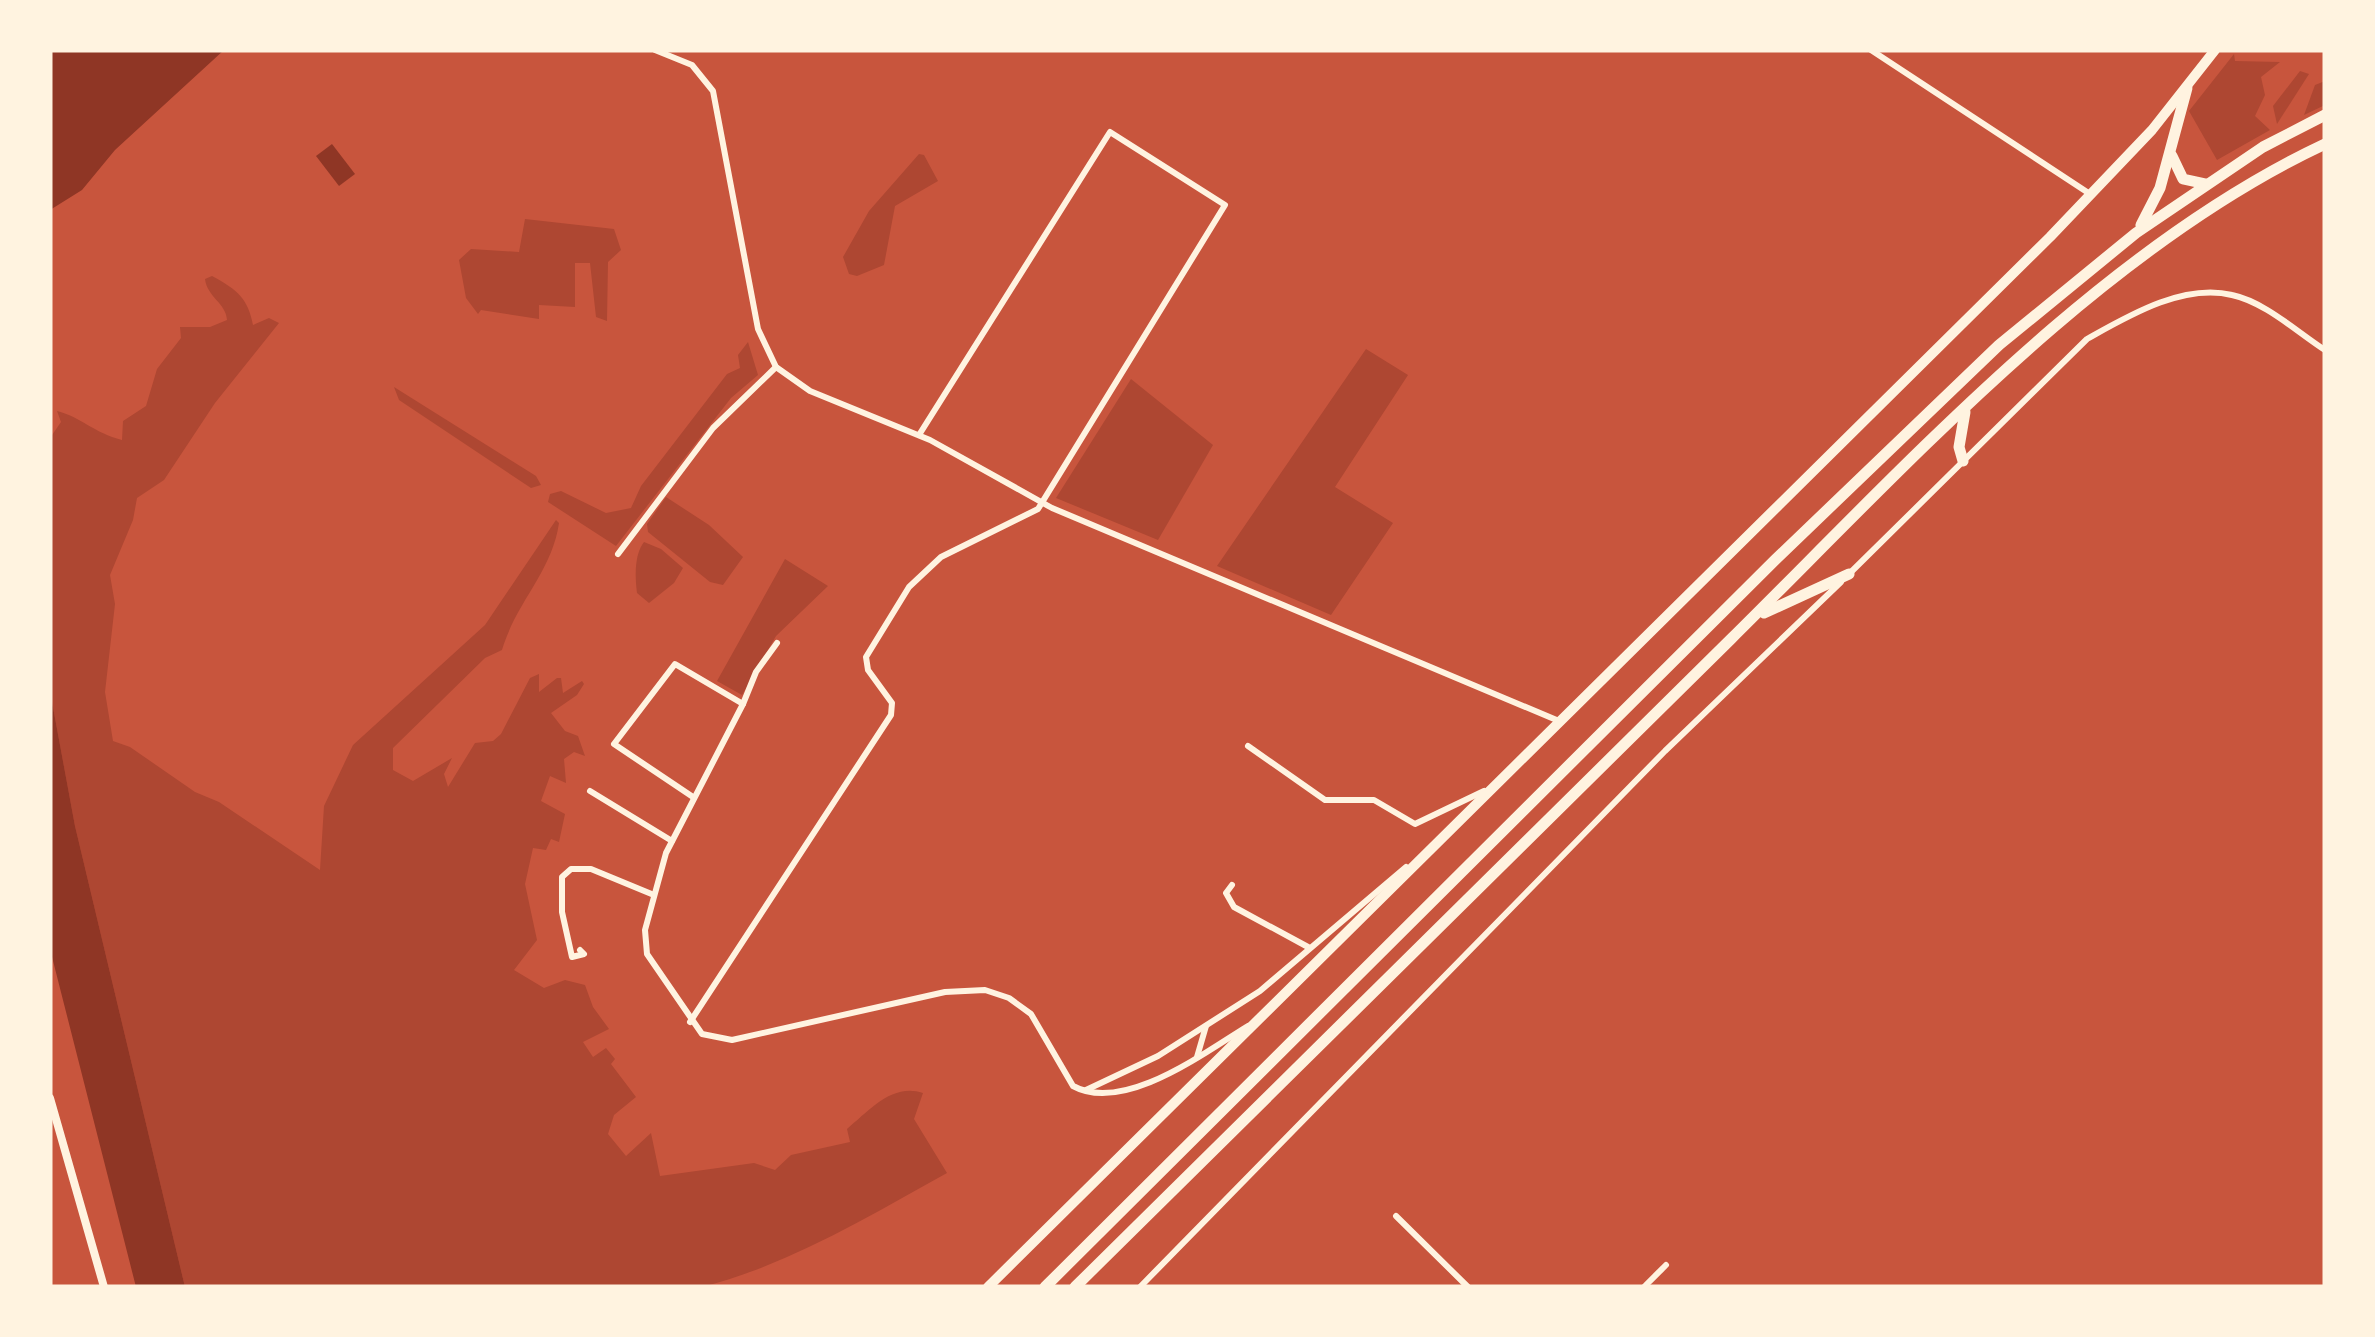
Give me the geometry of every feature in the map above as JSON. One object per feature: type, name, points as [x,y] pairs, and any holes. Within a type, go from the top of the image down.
[{"type":"highway","points":[[2136,233],[2157,198],[2187,88]]},
{"type":"highway","points":[[1044,1287],[1774,560],[1998,345],[2136,233],[2206,184],[2325,115]]},
{"type":"highway","points":[[1076,1287],[1751,619],[2105,282],[2202,214],[2325,144]]},
{"type":"highway","points":[[2172,151],[2182,179],[2206,184]]},
{"type":"highway","points":[[1963,460],[1959,448],[1965,412]]},
{"type":"highway","points":[[1751,619],[1849,574]]},
{"type":"main road","points":[[988,1287],[2091,194],[2187,88],[2216,50]]},
{"type":"street","points":[[655,50],[692,65],[713,92],[756,316],[776,367],[810,391],[919,436],[1041,503],[1560,722]]},
{"type":"street","points":[[1871,50],[2091,194]]},
{"type":"street","points":[[690,1022],[890,715],[892,704],[868,670],[866,657],[910,587],[941,556],[982,533],[1032,513],[1041,503],[1225,205],[1110,132],[919,436]]},
{"type":"street","points":[[1140,1287],[1664,752],[2088,339],[2130,314],[2170,300],[2230,294],[2252,302],[2325,350]]},
{"type":"street","points":[[618,554],[713,428],[776,367]]},
{"type":"street","points":[[777,643],[756,672],[672,840],[654,895],[645,946],[690,1022],[710,1038],[732,1040],[945,992],[984,990],[1022,1005],[1072,1086],[1084,1091],[1139,1088],[1264,1015]]},
{"type":"street","points":[[694,797],[614,744],[675,664],[743,704]]},
{"type":"street","points":[[1248,746],[1325,800],[1374,800],[1415,824],[1494,786]]},
{"type":"street","points":[[590,791],[672,840]]},
{"type":"street","points":[[1084,1091],[1158,1056],[1260,991],[1435,844]]},
{"type":"street","points":[[580,950],[584,954],[572,957],[562,912],[562,877],[571,869],[590,868],[654,895]]},
{"type":"street","points":[[1232,885],[1226,893],[1234,906],[1308,947]]},
{"type":"street","points":[[1196,1058],[1207,1025]]},
{"type":"street","points":[[50,1098],[104,1287]]},
{"type":"street","points":[[1396,1216],[1468,1287]]},
{"type":"street","points":[[1644,1287],[1666,1265]]},
{"type":"shaded area","points":[[50,50],[224,50],[115,150],[82,190],[50,210]]},
{"type":"shaded area","points":[[2234,54],[2235,61],[2280,62],[2261,77],[2265,95],[2255,116],[2270,130],[2217,160],[2189,111]]},
{"type":"shaded area","points":[[2300,71],[2309,74],[2277,124],[2273,106]]},
{"type":"shaded area","points":[[2325,81],[2325,105],[2304,115],[2315,85]]},
{"type":"shaded area","points":[[332,144],[355,174],[339,186],[316,156]]},
{"type":"shaded area","points":[[919,154],[924,155],[938,181],[895,206],[884,265],[857,276],[849,274],[843,257],[869,211]]},
{"type":"shaded area","points":[[525,219],[614,229],[621,250],[608,262],[607,321],[596,317],[590,263],[575,263],[575,307],[539,305],[539,319],[481,310],[478,314],[466,298],[459,260],[471,249],[519,252]]},
{"type":"shaded area","points":[[212,276],[240,296],[253,325],[269,318],[279,323],[215,403],[164,480],[137,498],[133,520],[110,575],[115,604],[105,692],[113,741],[130,747],[195,792],[219,802],[320,870],[324,806],[353,745],[485,625],[556,520],[559,523],[549,557],[502,650],[485,658],[393,748],[393,770],[413,781],[452,758],[444,774],[448,787],[475,743],[493,741],[501,734],[530,678],[539,674],[539,692],[557,678],[561,678],[563,693],[582,681],[584,684],[577,695],[551,713],[565,731],[578,736],[585,756],[574,752],[564,759],[566,783],[550,776],[541,801],[565,814],[559,842],[551,839],[546,850],[533,848],[525,884],[537,940],[514,970],[544,988],[565,980],[585,985],[593,1007],[609,1029],[583,1042],[593,1057],[606,1048],[615,1059],[611,1064],[636,1097],[614,1115],[608,1134],[626,1156],[651,1133],[660,1176],[754,1163],[775,1170],[791,1155],[850,1142],[847,1129],[873,1107],[891,1095],[912,1091],[923,1093],[914,1119],[947,1173],[798,1252],[702,1287],[185,1287],[75,826],[50,691],[50,438],[61,422],[57,411],[122,440],[123,421],[146,406],[157,369],[181,338],[180,327],[210,327],[227,320],[206,285],[205,279]]},
{"type":"shaded area","points":[[748,342],[758,375],[731,398],[616,546],[548,502],[550,494],[561,491],[606,513],[631,508],[641,486],[727,374],[740,368],[738,355]]},
{"type":"shaded area","points":[[1366,349],[1408,375],[1335,487],[1393,523],[1331,615],[1217,566]]},
{"type":"shaded area","points":[[1131,379],[1213,445],[1158,540],[1056,498]]},
{"type":"shaded area","points":[[394,387],[536,476],[541,485],[531,488],[399,400]]},
{"type":"shaded area","points":[[666,497],[709,525],[743,557],[723,585],[710,582],[648,532],[647,524]]},
{"type":"shaded area","points":[[644,542],[661,549],[683,568],[674,583],[649,603],[637,593],[636,587],[637,560]]},
{"type":"shaded area","points":[[785,559],[828,586],[776,636],[742,695],[717,681]]},
{"type":"shaded area","points":[[50,691],[75,826],[185,1287],[136,1287],[50,949]]}]
